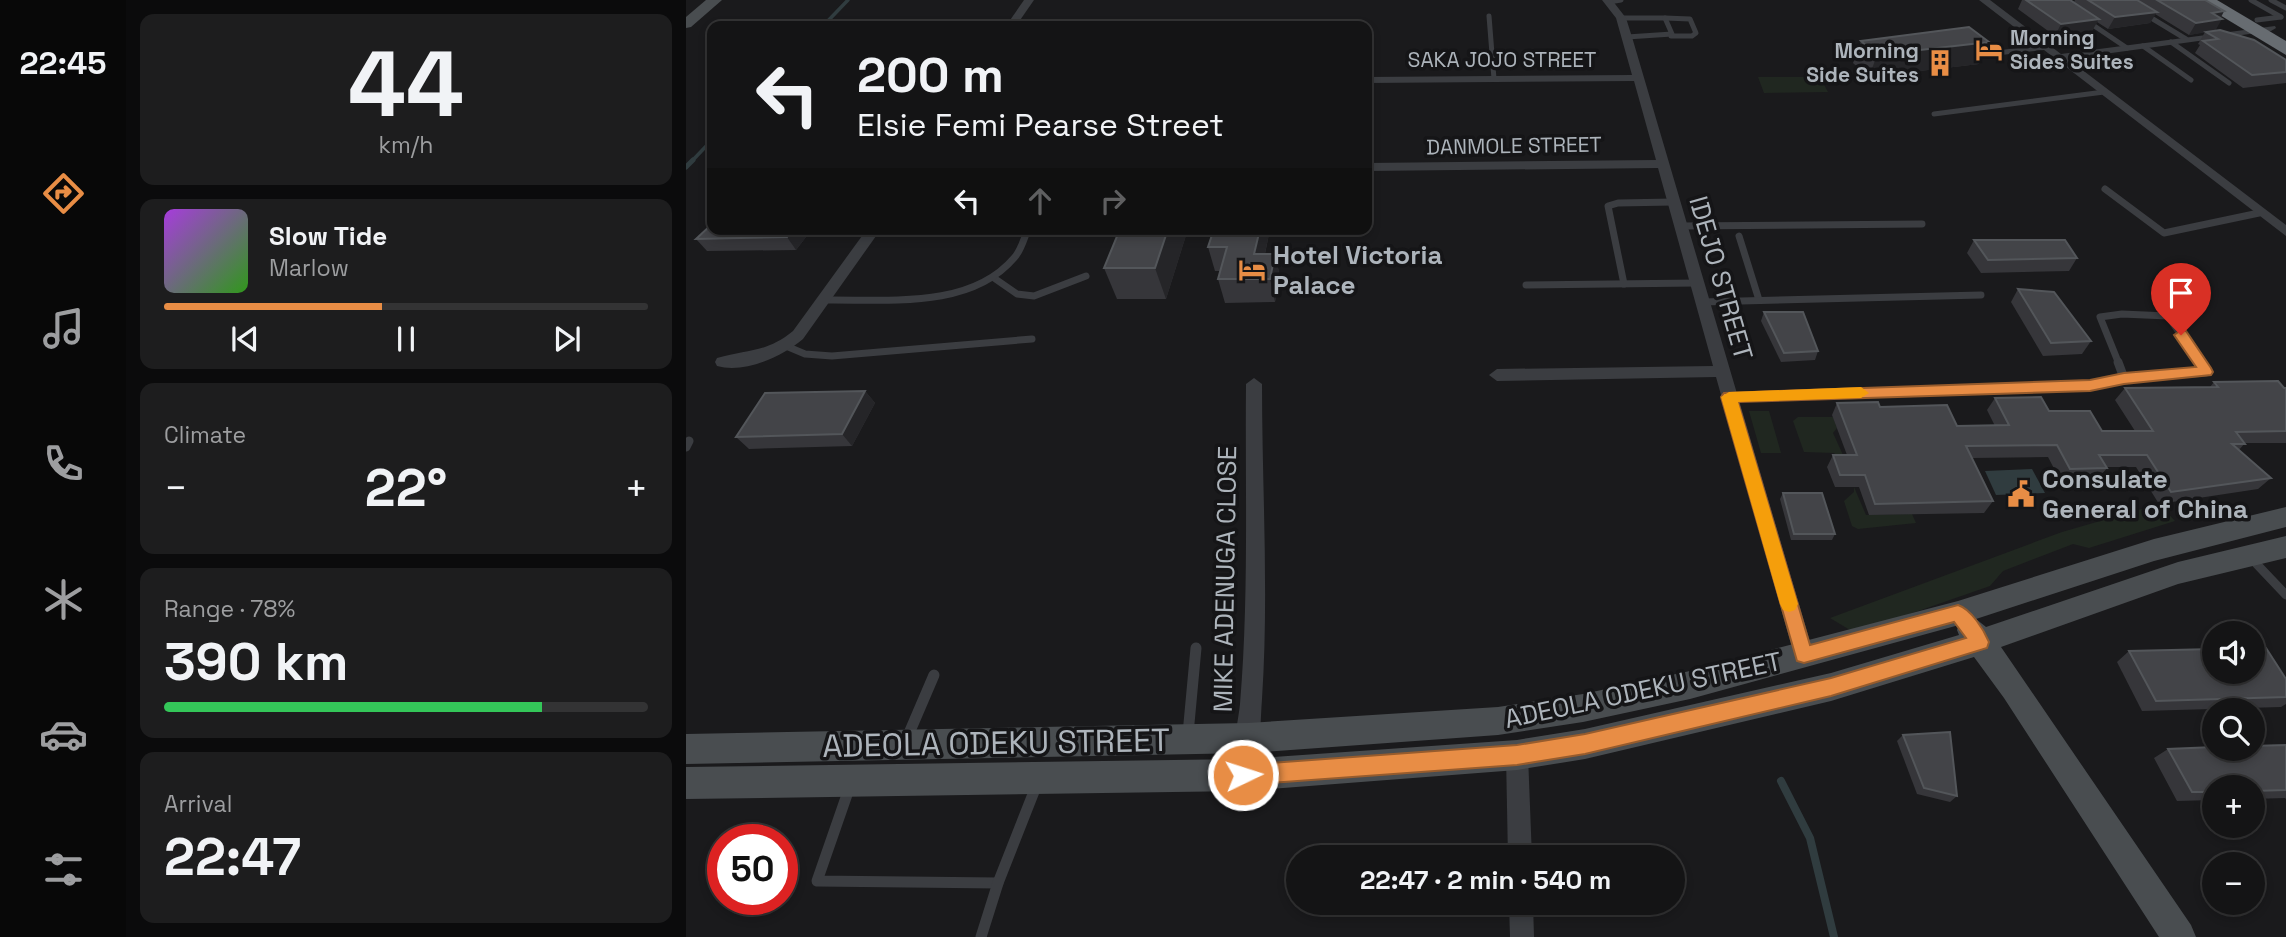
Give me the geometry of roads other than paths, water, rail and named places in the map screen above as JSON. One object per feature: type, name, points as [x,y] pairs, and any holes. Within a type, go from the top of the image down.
[{"type":"highway","points":[[2204,0],[2273,25]]},
{"type":"highway","points":[[2222,0],[2273,25],[2286,49]]},
{"type":"main road","points":[[686,23],[715,0]]},
{"type":"main road","name":"ADEOLA ODEKU STREET","points":[[686,749],[1248,738],[1498,721],[1583,708],[1677,688],[1958,612],[2154,550],[2286,517]]},
{"type":"main road","name":"ADEOLA ODEKU STREET","points":[[686,783],[1243,775],[1517,755],[1585,744],[1831,687],[1980,642],[2178,573],[2286,547]]},
{"type":"main road","points":[[1958,612],[2014,688],[2179,937]]},
{"type":"street","points":[[1015,21],[1029,0]]},
{"type":"street","points":[[1984,0],[2286,232]]},
{"type":"street","name":"IDEJO STREET","points":[[1612,1],[1627,37],[1804,655]]},
{"type":"street","points":[[2059,57],[2217,38],[2273,25]]},
{"type":"street","name":"SAKA JOJO STREET","points":[[1372,80],[1638,78]]},
{"type":"street","name":"DANMOLE STREET","points":[[1372,167],[1662,164]]},
{"type":"street","points":[[723,362],[746,360],[786,346],[798,335],[870,235]]},
{"type":"street","points":[[1497,375],[1722,371]]},
{"type":"street","name":"MIKE ADENUGA CLOSE","points":[[1243,775],[1248,738],[1257,557],[1253,449],[1254,384]]},
{"type":"street","points":[[1517,755],[1520,845]]},
{"type":"street","points":[[1521,915],[1522,937]]},
{"type":"lane","points":[[2251,0],[2273,25]]},
{"type":"lane","points":[[2271,0],[2286,8]]},
{"type":"lane","points":[[2132,6],[2186,40]]},
{"type":"lane","points":[[1489,16],[1494,79]]},
{"type":"lane","points":[[1621,18],[1690,19],[1696,33],[1692,36],[1627,37]]},
{"type":"lane","points":[[1665,18],[1669,22],[1671,36]]},
{"type":"lane","points":[[2082,18],[2127,47]]},
{"type":"lane","points":[[2171,42],[2228,83]]},
{"type":"lane","points":[[2143,46],[2191,80]]},
{"type":"lane","points":[[1989,54],[2047,47]]},
{"type":"lane","points":[[1934,114],[2104,92]]},
{"type":"lane","points":[[2105,189],[2164,233],[2259,213]]},
{"type":"lane","points":[[1624,284],[1608,206],[1618,203],[1673,202]]},
{"type":"lane","points":[[1680,226],[1922,224]]},
{"type":"lane","points":[[824,300],[945,296],[971,289],[1009,267],[1020,252],[1026,235]]},
{"type":"lane","points":[[1740,236],[1759,300]]},
{"type":"lane","points":[[994,278],[1017,294],[1034,296],[1086,276]]},
{"type":"lane","points":[[1526,285],[1696,282]]},
{"type":"lane","points":[[1702,302],[1981,295]]},
{"type":"lane","points":[[1729,397],[2090,385],[2124,378],[2206,372],[2168,316],[2122,314],[2100,317],[2124,378]]},
{"type":"lane","points":[[786,346],[805,354],[832,356],[1032,340]]},
{"type":"lane","points":[[2248,555],[2286,595]]},
{"type":"lane","points":[[1188,739],[1196,649]]},
{"type":"lane","points":[[903,746],[934,675]]},
{"type":"lane","points":[[981,937],[998,883],[1040,778]]},
{"type":"lane","points":[[852,780],[817,881],[998,883]]},
{"type":"waterway","points":[[828,21],[848,0]]},
{"type":"waterway","points":[[691,162],[707,145]]},
{"type":"waterway","points":[[686,167],[691,162]]},
{"type":"waterway","points":[[1781,781],[1810,838],[1834,937]]},
{"type":"place","name":"Morning Sides Suites","points":[[1989,50]]},
{"type":"place","name":"Morning Side Suites","points":[[1940,63]]},
{"type":"place","name":"Hotel Victoria Palace","points":[[1252,270]]},
{"type":"place","name":"Consulate General of China","points":[[2021,494]]}]
